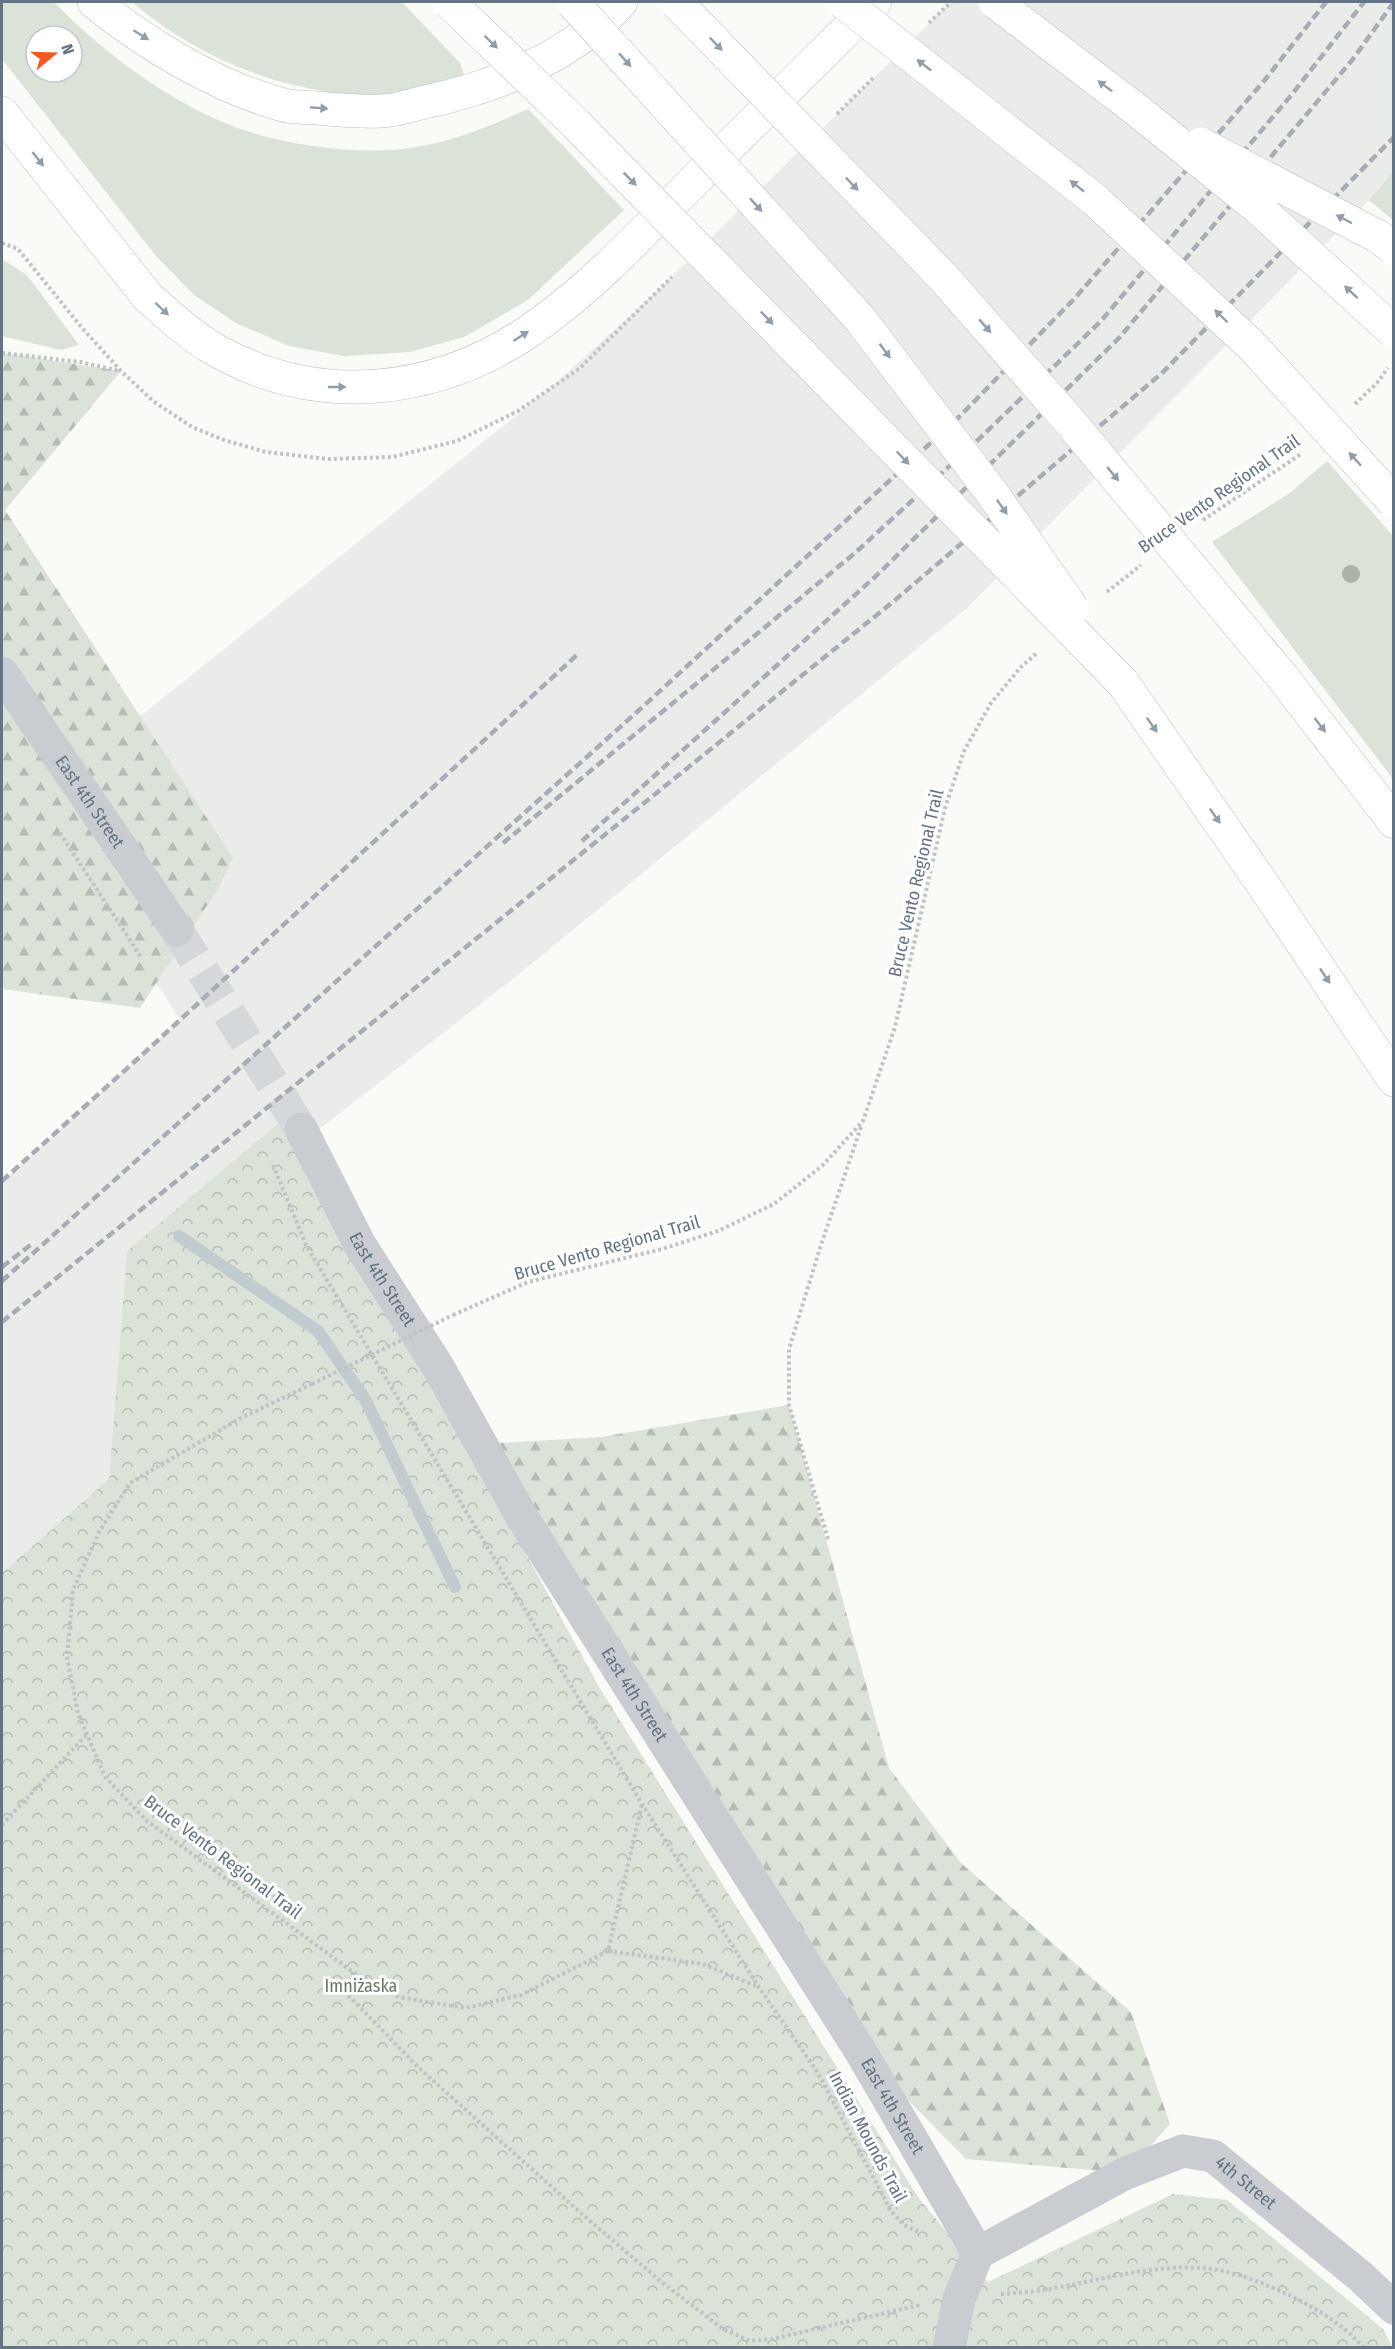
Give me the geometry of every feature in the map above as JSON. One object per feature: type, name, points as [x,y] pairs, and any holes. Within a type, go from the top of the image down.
[{"type":"highway","points":[[94,2],[114,18],[171,54],[226,84],[282,105],[370,111],[382,111],[461,95],[505,79],[576,40],[621,2]]},
{"type":"highway","points":[[449,2],[576,124],[1123,683]]},
{"type":"highway","points":[[572,2],[860,318],[992,493],[1306,947],[1394,1080]]},
{"type":"highway","points":[[676,2],[942,276],[1071,423],[1284,679],[1394,822]]},
{"type":"highway","points":[[843,2],[1104,208],[1252,346],[1394,502]]},
{"type":"highway","points":[[2,113],[147,296],[173,320],[206,344],[231,357],[281,377],[325,387],[377,387],[407,383],[443,374],[474,362],[498,351],[556,311],[608,266],[875,2]]},
{"type":"highway","points":[[995,2],[1138,111],[1258,208],[1394,332]]},
{"type":"highway","points":[[1138,111],[1379,237],[1394,249]]},
{"type":"street","name":"East 4th Street","points":[[2,673],[177,930]]},
{"type":"street","name":"East 4th Street","points":[[301,1129],[360,1245],[437,1365],[522,1517],[861,2052],[978,2253]]},
{"type":"street","name":"4th Street","points":[[978,2253],[1126,2173],[1183,2151],[1213,2156],[1360,2276],[1394,2308]]},
{"type":"street","points":[[949,2348],[959,2299],[978,2253]]},
{"type":"path","points":[[927,25],[951,2]]},
{"type":"path","points":[[832,119],[880,71]]},
{"type":"path","points":[[2,243],[18,249],[83,329],[121,371],[162,407],[192,427],[224,440],[266,452],[328,459],[393,458],[457,441],[518,411],[580,368],[677,272]]},
{"type":"path","points":[[2,352],[80,362],[121,371]]},
{"type":"path","points":[[1354,405],[1377,383],[1394,361]]},
{"type":"path","name":"Bruce Vento Regional Trail","points":[[1196,525],[1295,461],[1308,448]]},
{"type":"path","name":"Bruce Vento Regional Trail","points":[[1104,594],[1149,559]]},
{"type":"path","name":"Bruce Vento Regional Trail","points":[[608,1951],[521,1995],[465,2008],[399,1997],[353,1972],[147,1821],[105,1777],[78,1713],[67,1657],[73,1590],[99,1532],[130,1483],[239,1419],[453,1315],[528,1282],[662,1249],[718,1231],[774,1204],[822,1166],[863,1120],[895,1027],[945,808],[964,751],[991,703],[1020,668],[1044,645]]},
{"type":"path","points":[[57,828],[141,957]]},
{"type":"path","points":[[828,1539],[789,1405],[789,1348],[819,1248],[863,1120]]},
{"type":"path","name":"Indian Mounds Trail","points":[[273,1165],[307,1247],[642,1804],[758,1986],[818,2073],[891,2211],[904,2225],[922,2234]]},
{"type":"path","points":[[2,1825],[87,1734]]},
{"type":"path","points":[[642,1804],[608,1951],[703,1964],[758,1986]]},
{"type":"path","points":[[353,1972],[348,1995],[418,2067],[664,2284],[723,2329],[750,2341],[772,2339],[911,2306],[1043,2290],[1134,2272],[1180,2268],[1224,2271],[1267,2285],[1315,2308],[1356,2338],[1364,2348]]},
{"type":"shaded area","points":[[951,2],[1393,2],[1393,172],[1369,200],[968,607],[514,978],[273,1165],[127,1251],[109,1479],[2,1573],[2,1182],[180,1020],[38,798],[547,391],[652,296]]},
{"type":"green space","points":[[2,2],[54,2],[77,24],[24,24],[24,84],[84,84],[84,30],[145,79],[207,115],[252,133],[303,144],[355,150],[419,147],[451,139],[528,109],[624,210],[528,300],[464,337],[410,352],[344,356],[289,346],[236,323],[194,295],[156,256],[2,59]]},
{"type":"green space","points":[[132,2],[402,2],[460,63],[466,81],[412,94],[336,93],[299,86],[263,76],[194,45],[162,25]]},
{"type":"green space","points":[[1393,172],[1393,220],[1369,200]]},
{"type":"green space","points":[[2,259],[27,275],[79,345],[61,350],[2,336]]},
{"type":"green space","points":[[2,353],[121,371],[5,510],[233,858],[218,889],[140,1008],[2,989]]},
{"type":"green space","points":[[1327,461],[1393,536],[1393,779],[1212,542],[1290,493]]},
{"type":"green space","name":"Imniżaska","points":[[286,1117],[599,1687],[918,2197],[988,2282],[1173,2194],[1227,2200],[1383,2329],[1393,2348],[2,2348],[2,1573],[109,1479],[127,1251]]},
{"type":"green space","points":[[789,1405],[889,1768],[961,1863],[1131,2012],[1170,2124],[1126,2173],[966,2159],[861,2052],[481,1444],[601,1437]]},
{"type":"waterway","points":[[179,1236],[318,1331],[365,1399],[455,1587]]},
{"type":"tunnel","points":[[177,930],[301,1129]]},
{"type":"railway","points":[[2,1281],[637,712],[959,417],[1075,298],[1264,81],[1326,2]]},
{"type":"railway","points":[[503,843],[855,553],[979,439],[1101,321],[1293,93],[1364,2]]},
{"type":"railway","points":[[582,841],[876,576],[1119,338],[1353,59],[1394,2]]},
{"type":"railway","points":[[2,1322],[894,601],[1162,373],[1394,137]]},
{"type":"railway","points":[[2,1181],[579,653]]},
{"type":"railway","points":[[2,1267],[33,1243]]}]
